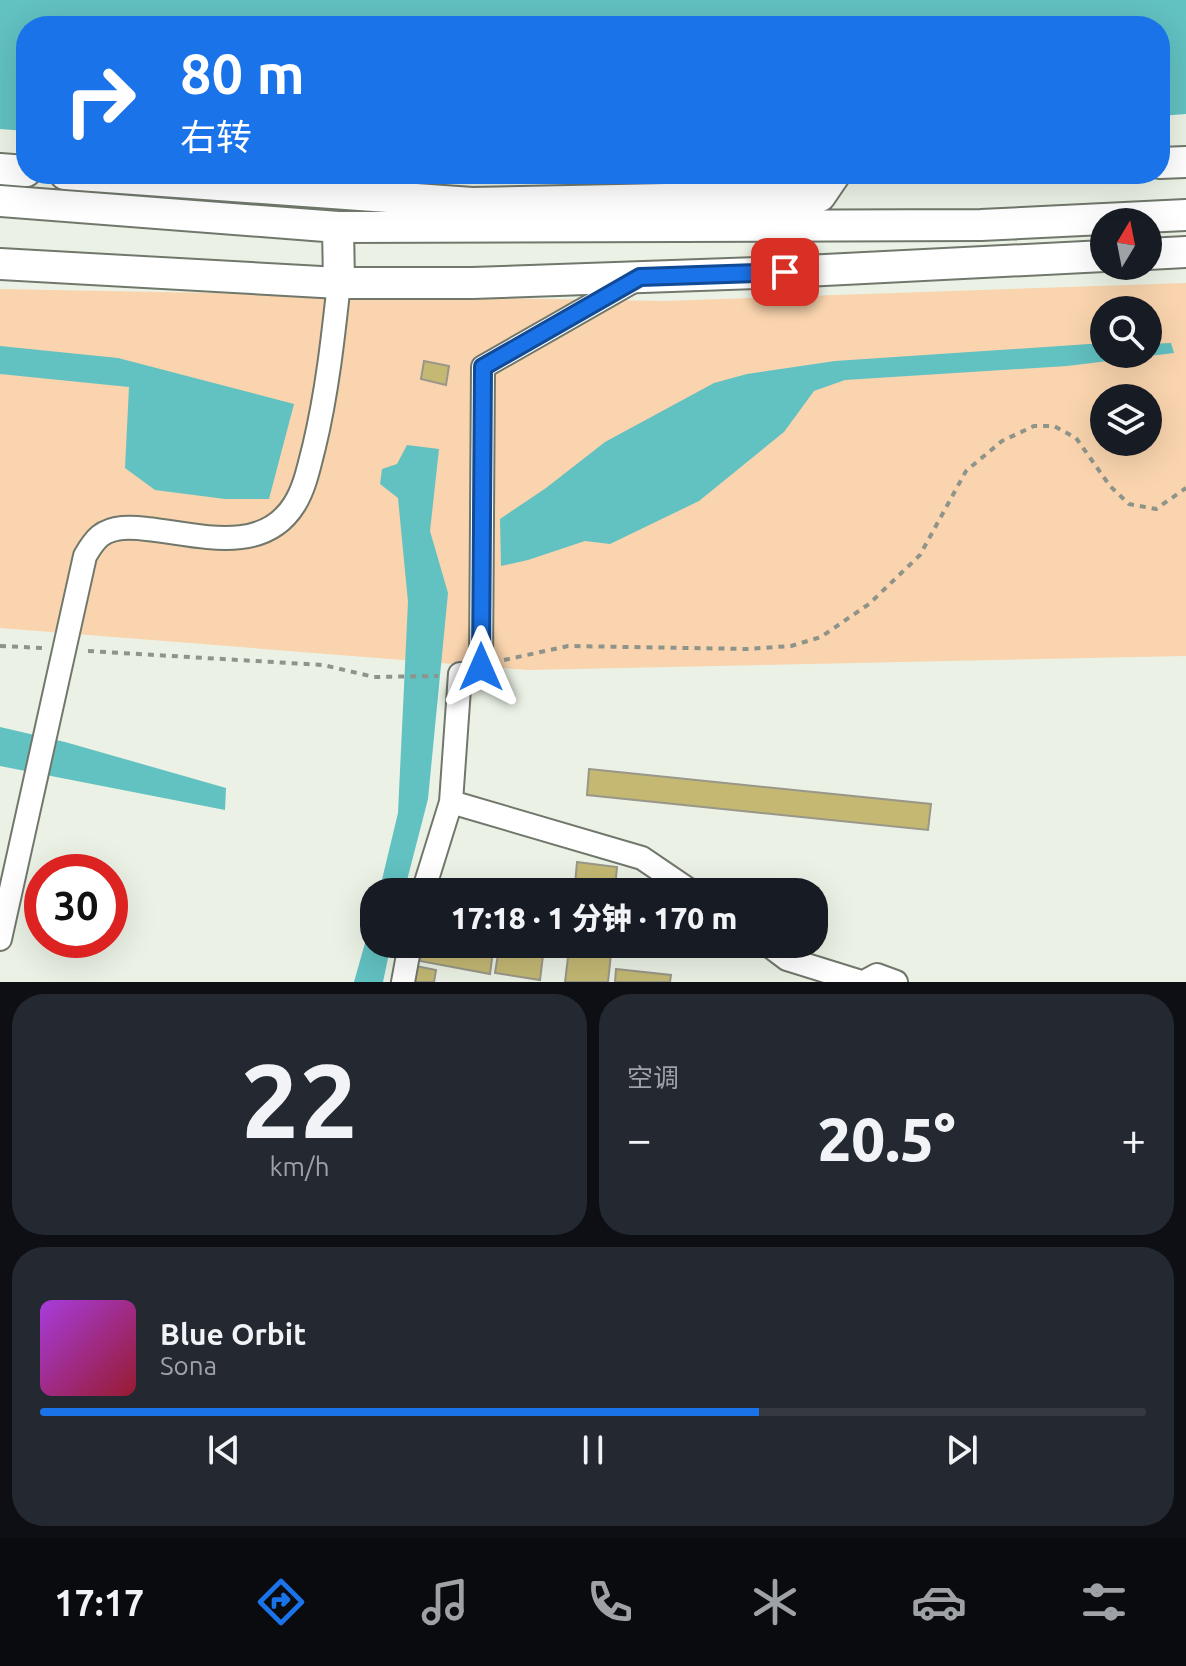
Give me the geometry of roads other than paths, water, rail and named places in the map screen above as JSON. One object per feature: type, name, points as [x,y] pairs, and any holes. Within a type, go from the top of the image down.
[{"type":"main road","points":[[205,184],[472,203],[820,196],[828,184]]},
{"type":"main road","points":[[0,201],[338,227],[981,225],[1186,215]]},
{"type":"main road","points":[[338,227],[339,283]]},
{"type":"main road","points":[[1162,253],[1186,252]]},
{"type":"main road","points":[[0,264],[339,283],[472,283],[1090,257]]},
{"type":"street","points":[[427,878],[451,802],[464,672],[483,367],[640,277]]},
{"type":"street","points":[[0,939],[85,556],[99,537],[115,529],[135,528],[233,539],[258,535],[278,524],[295,504],[307,475],[330,368],[339,283]]},
{"type":"street","points":[[451,802],[642,858],[671,878]]},
{"type":"street","points":[[403,982],[407,958]]},
{"type":"street","points":[[786,958],[862,982],[877,975],[896,982]]},
{"type":"water","points":[[0,0],[1186,0],[1186,114],[1170,115],[1170,16],[16,16],[16,130],[0,129]]},
{"type":"water","points":[[1162,343],[1171,343],[1174,353],[1162,354]]},
{"type":"water","points":[[1089,344],[1090,363],[845,380],[814,391],[784,432],[699,501],[610,544],[585,541],[501,566],[500,519],[605,442],[714,383],[747,374],[835,361]]},
{"type":"water","points":[[0,346],[118,358],[294,404],[269,499],[225,499],[155,490],[125,468],[129,387],[0,374]]},
{"type":"water","points":[[407,445],[439,449],[430,531],[448,593],[428,799],[408,878],[382,878],[398,813],[408,602],[398,498],[380,484],[382,469],[397,464]]},
{"type":"water","points":[[0,727],[65,742],[226,788],[225,810],[0,766]]},
{"type":"water","points":[[361,958],[388,958],[383,982],[354,982]]}]
